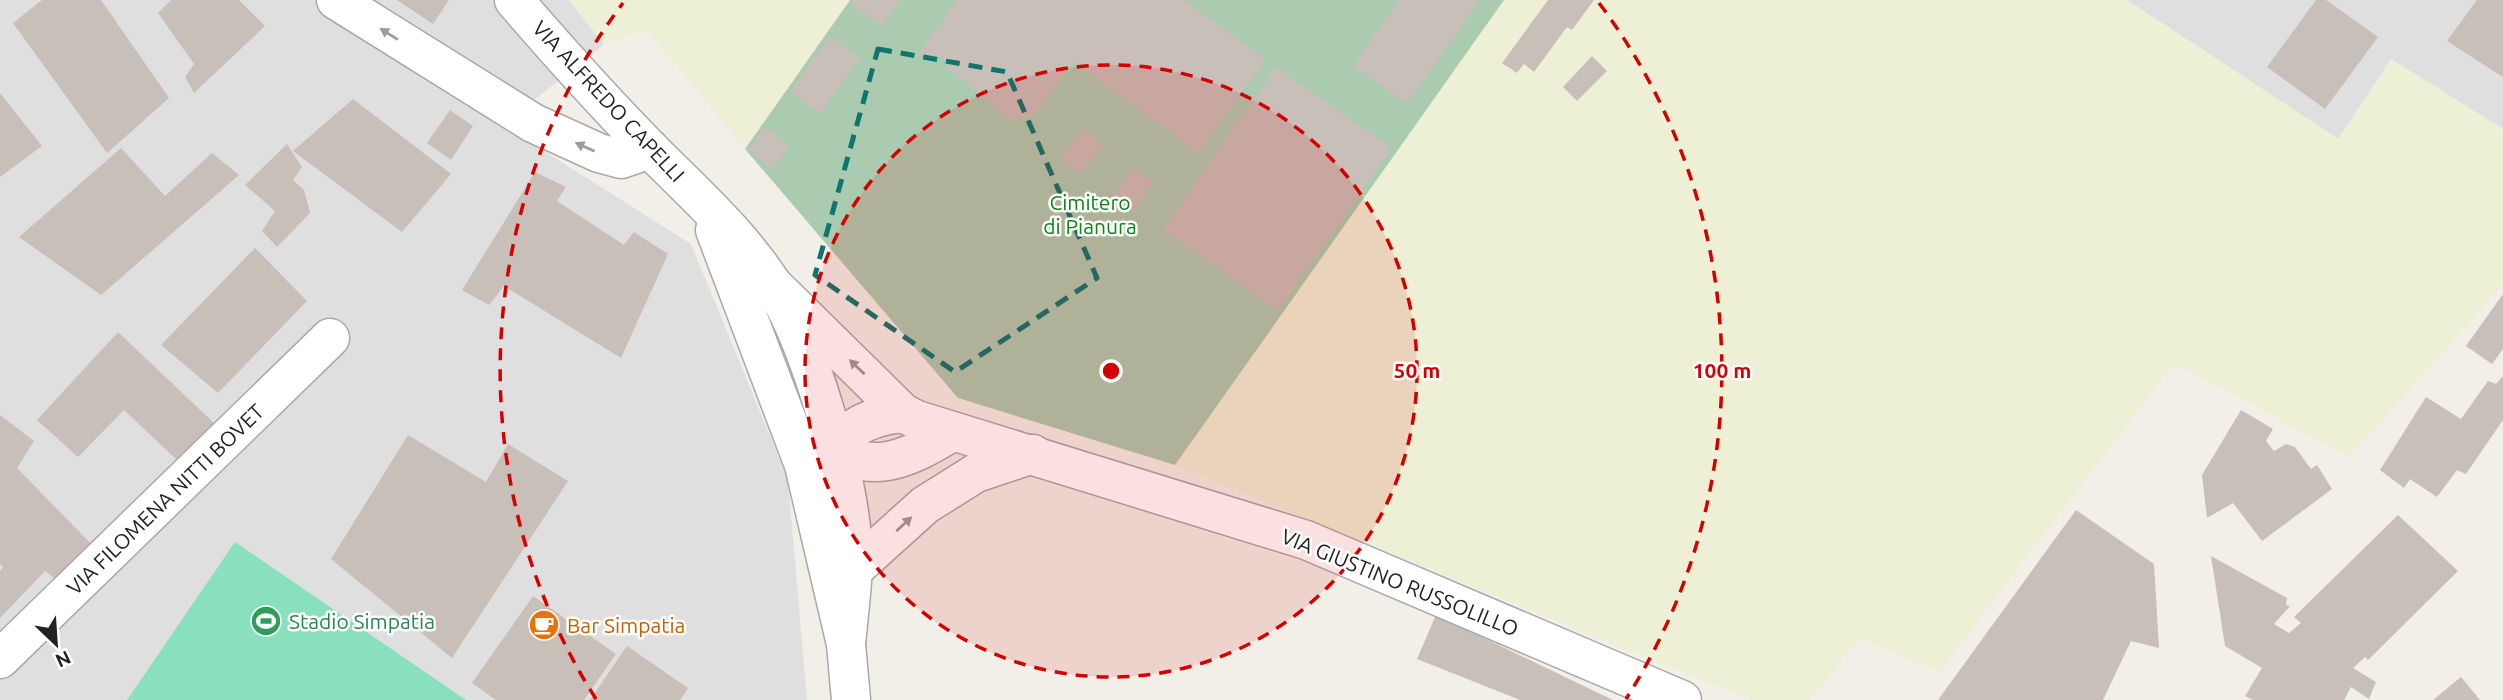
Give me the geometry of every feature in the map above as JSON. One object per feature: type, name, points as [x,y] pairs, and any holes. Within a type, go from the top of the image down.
[{"type":"street","points":[[336,0],[533,123],[621,159],[650,149]]},
{"type":"street","name":"VIA ALFREDO CAPELLI","points":[[514,0],[589,87],[704,201],[757,294],[804,465],[841,576]]},
{"type":"street","points":[[757,294],[903,413]]},
{"type":"street","name":"VIA ALFREDO CAPELLI","points":[[757,294],[788,313],[811,371],[835,451],[829,473],[851,700]]},
{"type":"street","name":"VIA FILOMENA NITTI BOVET","points":[[0,659],[330,338]]},
{"type":"street","points":[[903,413],[881,415],[862,422],[841,440],[835,451],[856,459],[887,462],[915,454],[952,432]]},
{"type":"street","name":"VIA GIUSTINO RUSSOLILLO","points":[[903,413],[952,432],[1033,453],[1225,517],[1306,540],[1682,700]]},
{"type":"street","points":[[841,576],[925,505],[976,473],[1033,453]]},
{"type":"highlighted area","points":[[878,49],[1007,72],[1097,278],[955,372],[815,275]]},
{"type":"shaded area","points":[[0,0],[569,0],[604,44],[503,125],[691,244],[788,480],[807,700],[0,700]]},
{"type":"shaded area","points":[[2127,0],[2503,0],[2503,129],[2391,59],[2338,139]]},
{"type":"green space","points":[[569,0],[850,0],[745,149],[647,30],[604,44]]},
{"type":"green space","name":"Cimitero di Pianura","points":[[850,0],[1504,0],[1175,465],[958,398],[745,149]]},
{"type":"green space","points":[[1504,0],[2127,0],[2338,139],[2391,59],[2503,129],[2503,285],[2349,457],[2174,363],[1939,672],[1859,638],[1810,700],[1751,700],[1175,465]]},
{"type":"green space","name":"Stadio Simpatia","points":[[235,542],[466,700],[127,700]]},
{"type":"building","points":[[42,0],[101,0],[169,98],[107,153],[13,23]]},
{"type":"building","points":[[171,0],[239,0],[265,26],[194,93],[185,77],[194,64],[158,13]]},
{"type":"building","points":[[397,0],[449,0],[433,24]]},
{"type":"building","points":[[854,0],[901,0],[882,26],[851,4]]},
{"type":"building","points":[[957,0],[1184,0],[1266,59],[1199,153],[1073,62],[1035,115],[1012,121],[948,68],[942,56],[917,56]]},
{"type":"building","points":[[1399,0],[1480,0],[1407,104],[1353,66]]},
{"type":"building","points":[[1548,0],[1594,0],[1572,30],[1567,27],[1534,72],[1524,64],[1517,73],[1502,63]]},
{"type":"building","points":[[2316,0],[2326,0],[2378,37],[2325,109],[2267,67]]},
{"type":"building","points":[[2477,0],[2503,0],[2503,77],[2447,41]]},
{"type":"building","points":[[830,36],[860,58],[820,114],[790,92]]},
{"type":"building","points":[[1592,56],[1607,71],[1577,101],[1563,87]]},
{"type":"building","points":[[1276,67],[1392,148],[1278,310],[1163,230]]},
{"type":"building","points":[[0,93],[42,146],[0,177]]},
{"type":"building","points":[[353,99],[451,174],[402,232],[293,151]]},
{"type":"building","points":[[450,110],[473,126],[451,160],[427,143]]},
{"type":"building","points":[[765,127],[789,145],[773,169],[748,151]]},
{"type":"building","points":[[1084,129],[1103,146],[1079,174],[1060,158]]},
{"type":"building","points":[[287,144],[302,167],[293,180],[304,190],[310,213],[277,247],[262,231],[275,211],[245,185]]},
{"type":"building","points":[[121,148],[165,196],[212,153],[239,175],[101,295],[19,237]]},
{"type":"building","points":[[1133,168],[1153,182],[1132,212],[1112,197]]},
{"type":"building","points":[[535,172],[566,187],[557,201],[624,245],[634,232],[668,254],[621,358],[504,286],[489,305],[462,290]]},
{"type":"building","points":[[255,248],[307,301],[218,393],[161,345]]},
{"type":"building","points":[[2503,294],[2503,349],[2492,364],[2466,346]]},
{"type":"building","points":[[118,332],[217,426],[177,460],[124,410],[78,457],[37,420]]},
{"type":"building","points":[[2503,376],[2503,420],[2466,474],[2457,470],[2437,497],[2410,479],[2404,488],[2380,470],[2426,397],[2461,419],[2488,381],[2496,384]]},
{"type":"building","points":[[2241,410],[2273,429],[2266,441],[2274,451],[2286,444],[2295,447],[2311,469],[2317,465],[2332,489],[2262,541],[2233,503],[2207,518],[2202,475]]},
{"type":"building","points":[[0,415],[34,441],[17,468],[96,549],[58,581],[45,571],[0,618],[0,571],[3,567],[0,564]]},
{"type":"building","points":[[408,435],[486,482],[508,444],[568,481],[452,658],[331,559]]},
{"type":"building","points":[[2076,510],[2154,564],[2159,648],[2131,641],[2103,700],[1938,700]]},
{"type":"building","points":[[2398,515],[2458,571],[2368,660],[2365,657],[2353,668],[2376,682],[2369,699],[2351,687],[2344,700],[2253,700],[2245,696],[2262,668],[2225,646],[2211,556],[2287,598],[2286,605],[2290,606],[2274,624],[2289,633],[2301,623],[2294,617]]},
{"type":"building","name":"Bar Simpatia","points":[[533,596],[616,654],[584,700],[496,700],[472,683]]},
{"type":"building","points":[[1436,615],[1613,700],[1520,700],[1417,659]]},
{"type":"building","points":[[627,646],[688,688],[680,700],[590,700]]},
{"type":"building","points":[[2461,677],[2480,700],[2433,700]]},
{"type":"place","name":"Stadio Simpatia","points":[[266,621]]},
{"type":"place","name":"Bar Simpatia","points":[[544,625]]}]
